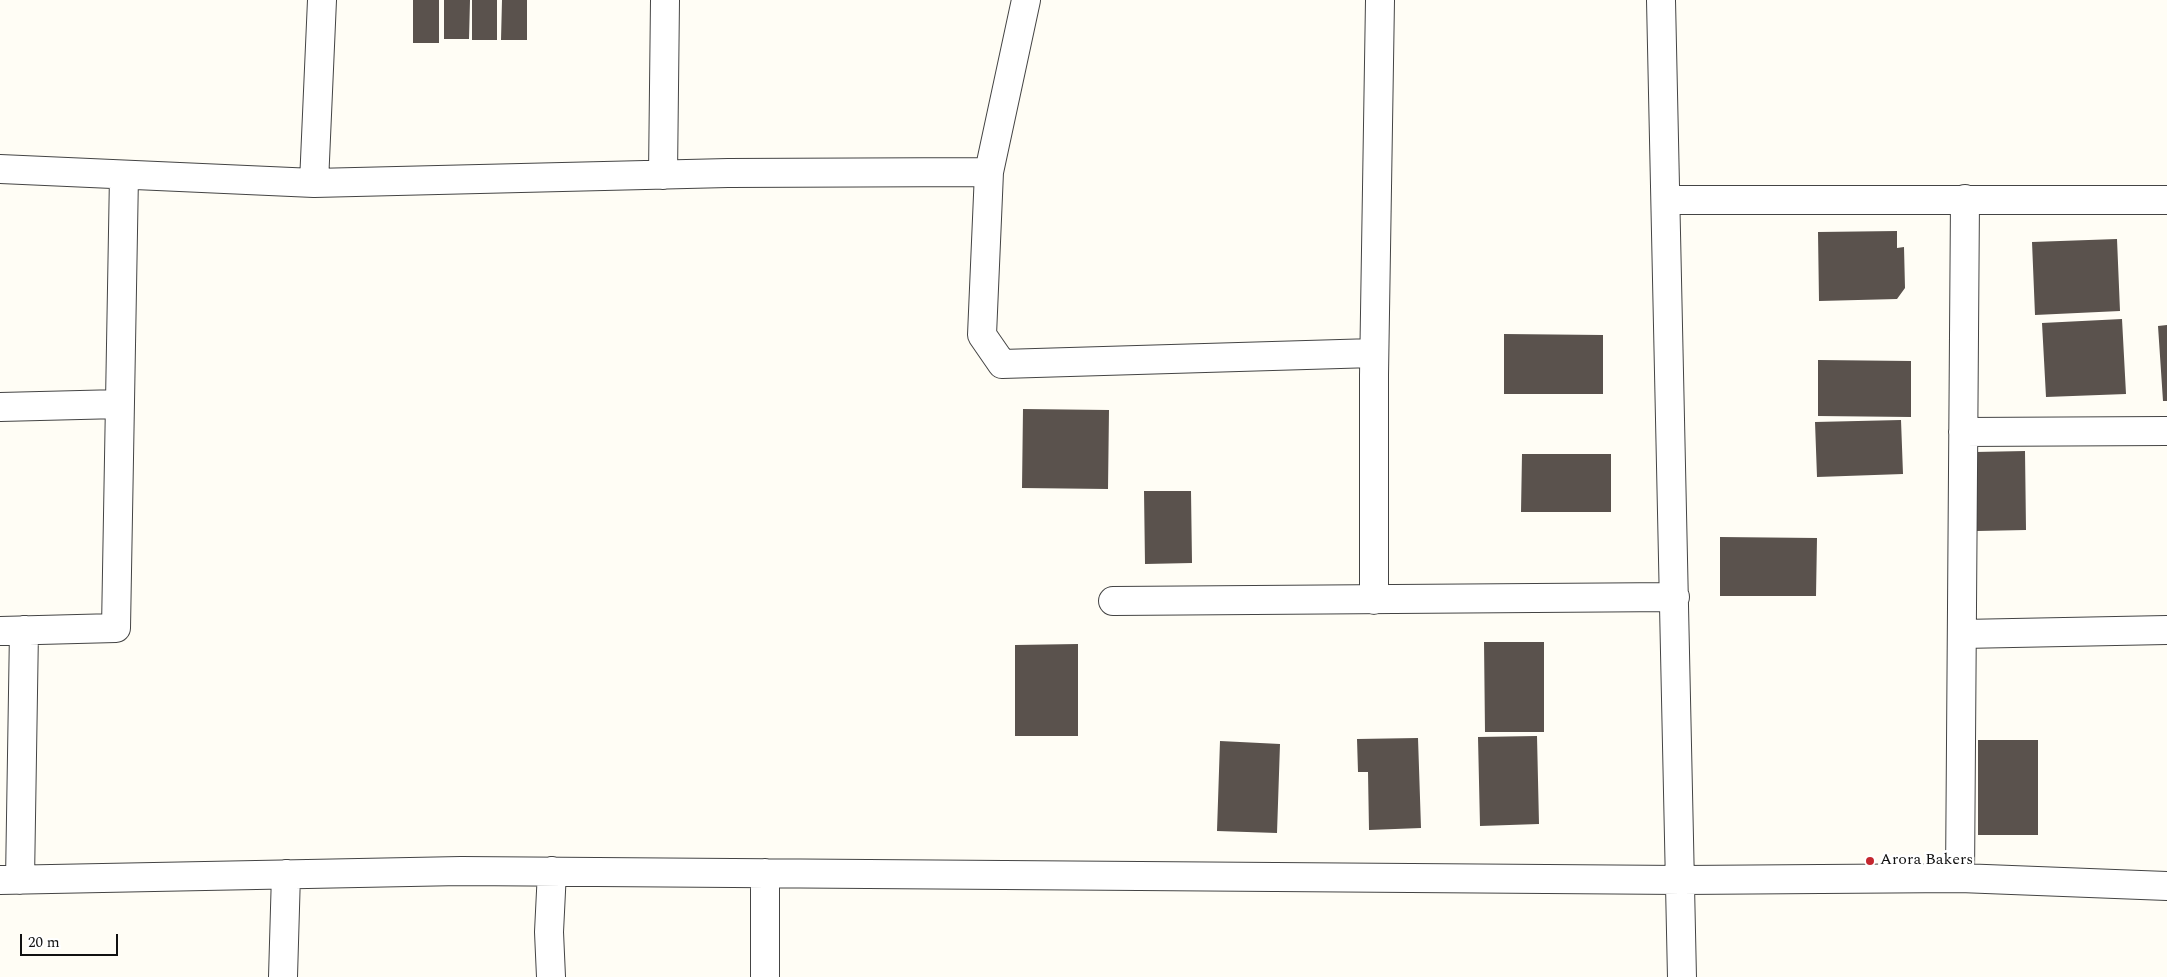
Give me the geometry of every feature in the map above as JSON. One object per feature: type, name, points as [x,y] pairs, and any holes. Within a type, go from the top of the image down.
[{"type":"street","points":[[314,183],[322,0]]},
{"type":"street","points":[[663,175],[665,0]]},
{"type":"street","points":[[1026,0],[989,172],[982,335],[1002,364],[1374,353]]},
{"type":"street","points":[[1374,600],[1374,353],[1380,0]]},
{"type":"street","points":[[1662,0],[1682,880],[1682,977]]},
{"type":"street","points":[[0,169],[314,183],[663,175],[989,172]]},
{"type":"street","points":[[124,175],[116,628],[12,631],[10,880],[552,871],[1682,880],[1960,878],[2167,886]]},
{"type":"street","points":[[1666,200],[1965,198],[2167,200]]},
{"type":"street","points":[[1960,878],[1965,198]]},
{"type":"street","points":[[0,407],[120,404]]},
{"type":"street","points":[[1963,432],[2167,431]]},
{"type":"street","points":[[1113,602],[1675,597]]},
{"type":"street","points":[[1962,634],[2167,630]]},
{"type":"street","points":[[551,977],[549,932],[552,871]]},
{"type":"street","points":[[765,873],[765,977]]},
{"type":"street","points":[[283,977],[286,874]]},
{"type":"building","points":[[413,0],[439,0],[439,43],[413,43]]},
{"type":"building","points":[[444,0],[470,0],[469,39],[444,39]]},
{"type":"building","points":[[472,0],[497,0],[497,40],[472,40]]},
{"type":"building","points":[[502,0],[527,0],[527,40],[501,40]]},
{"type":"building","points":[[1897,231],[1897,248],[1904,247],[1905,288],[1897,299],[1819,301],[1818,232]]},
{"type":"building","points":[[2117,239],[2120,311],[2035,315],[2032,242]]},
{"type":"building","points":[[2122,319],[2126,394],[2046,397],[2042,323]]},
{"type":"building","points":[[2167,325],[2167,401],[2163,401],[2158,326]]},
{"type":"building","points":[[1504,334],[1603,335],[1603,394],[1504,394]]},
{"type":"building","points":[[1818,360],[1911,361],[1911,417],[1818,416]]},
{"type":"building","points":[[1023,409],[1109,410],[1108,489],[1022,488]]},
{"type":"building","points":[[1901,420],[1903,474],[1817,477],[1815,422]]},
{"type":"building","points":[[2025,451],[2026,530],[1977,531],[1975,452]]},
{"type":"building","points":[[1522,454],[1611,454],[1611,512],[1521,512]]},
{"type":"building","points":[[1144,491],[1191,491],[1192,563],[1145,564]]},
{"type":"building","points":[[1720,537],[1817,538],[1816,596],[1720,596]]},
{"type":"building","points":[[1484,642],[1544,642],[1544,732],[1485,732]]},
{"type":"building","points":[[1078,644],[1078,736],[1015,736],[1015,645]]},
{"type":"building","points":[[1537,736],[1539,824],[1480,826],[1478,737]]},
{"type":"building","points":[[1418,738],[1421,828],[1369,830],[1368,772],[1358,772],[1357,739]]},
{"type":"building","points":[[1978,740],[2038,740],[2038,835],[1978,835]]},
{"type":"building","points":[[1220,741],[1280,744],[1277,833],[1217,831]]},
{"type":"place","name":"Arora Bakers","points":[[1870,861]]}]
